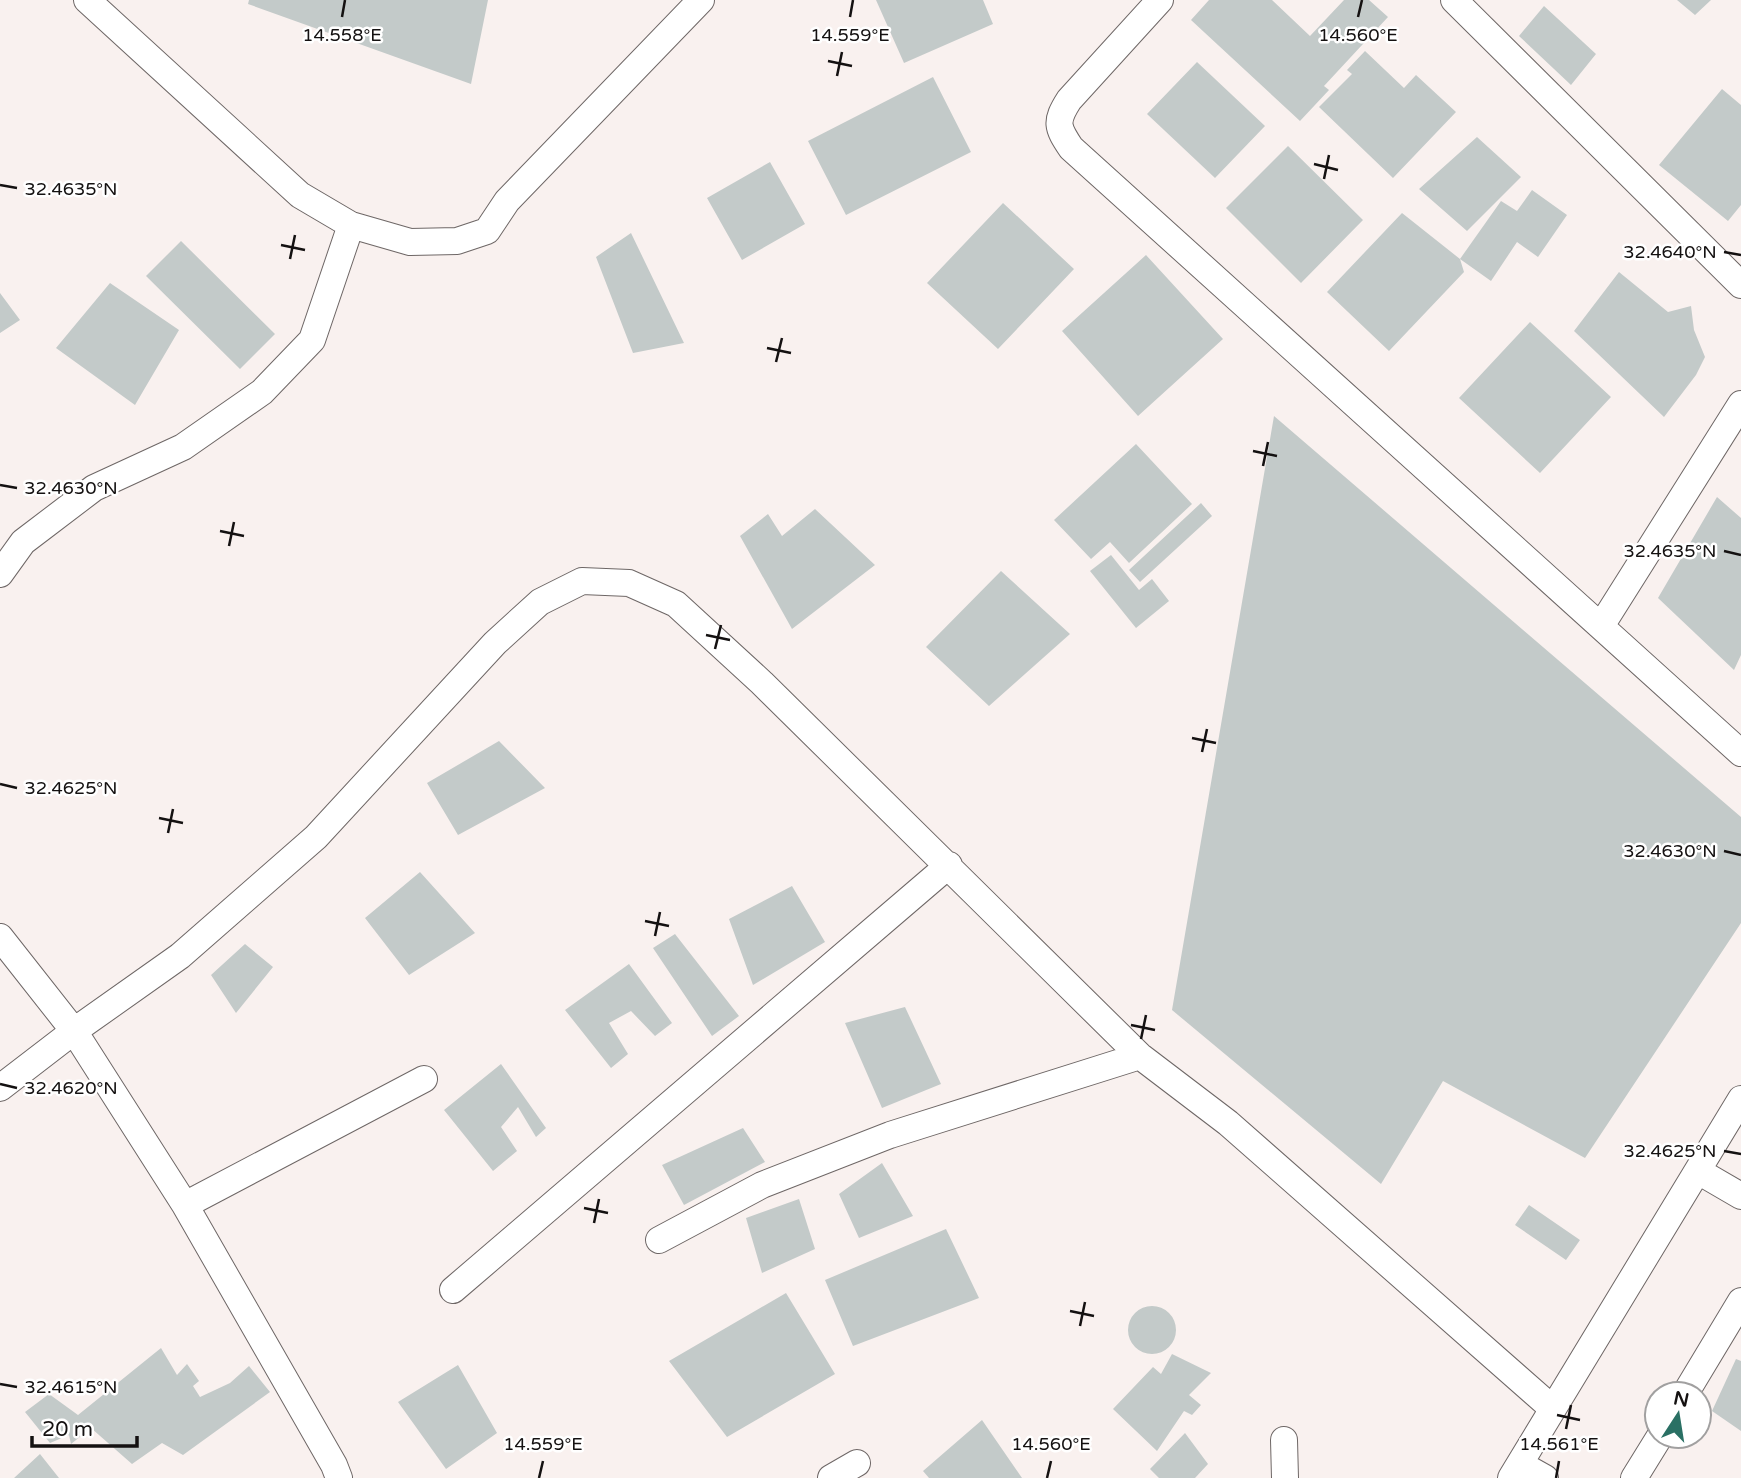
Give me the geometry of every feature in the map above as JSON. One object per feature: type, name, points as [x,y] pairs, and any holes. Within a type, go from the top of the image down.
[{"type":"street","points":[[87,0],[300,195],[351,225],[410,242],[457,241],[487,231],[507,201],[701,0]]},
{"type":"street","points":[[1160,0],[1059,116],[1060,130],[1072,148],[1741,753]]},
{"type":"street","points":[[1454,0],[1741,285]]},
{"type":"street","points":[[0,574],[23,542],[94,488],[183,447],[262,392],[312,341],[351,225]]},
{"type":"street","points":[[1601,626],[1741,404]]},
{"type":"street","points":[[0,1088],[74,1031],[180,956],[316,837],[495,643],[540,602],[582,581],[629,583],[676,604],[762,683],[1140,1056],[1228,1123],[1553,1409]]},
{"type":"street","points":[[453,1290],[948,865]]},
{"type":"street","points":[[0,937],[74,1031],[185,1205],[339,1478]]},
{"type":"street","points":[[659,1240],[762,1185],[890,1135],[1140,1056]]},
{"type":"street","points":[[185,1205],[424,1079]]},
{"type":"street","points":[[1545,1478],[1516,1471],[1741,1099]]},
{"type":"street","points":[[1698,1171],[1741,1196]]},
{"type":"street","points":[[1693,1380],[1741,1301]]},
{"type":"street","points":[[1284,1440],[1285,1478]]},
{"type":"street","points":[[1634,1478],[1651,1450]]},
{"type":"street","points":[[831,1478],[857,1463]]},
{"type":"building","points":[[249,0],[488,0],[471,84],[248,4]]},
{"type":"building","points":[[876,0],[983,0],[993,24],[904,63]]},
{"type":"building","points":[[1209,0],[1272,0],[1310,36],[1344,0],[1369,0],[1388,17],[1324,86],[1329,90],[1300,121],[1191,20]]},
{"type":"building","points":[[1677,0],[1711,0],[1695,15]]},
{"type":"building","points":[[1544,6],[1596,54],[1571,85],[1519,36]]},
{"type":"building","points":[[1365,51],[1404,88],[1416,75],[1456,112],[1393,178],[1319,107],[1352,74],[1347,70]]},
{"type":"building","points":[[1197,62],[1265,126],[1215,178],[1147,114]]},
{"type":"building","points":[[933,77],[971,152],[846,215],[808,141]]},
{"type":"building","points":[[1722,89],[1741,105],[1741,205],[1728,221],[1659,165]]},
{"type":"building","points":[[1477,137],[1521,177],[1467,231],[1419,189]]},
{"type":"building","points":[[1288,146],[1363,220],[1301,283],[1226,208]]},
{"type":"building","points":[[770,162],[805,224],[742,260],[707,198]]},
{"type":"building","points":[[1532,190],[1567,215],[1538,257],[1517,242],[1491,281],[1460,259],[1501,201],[1517,211]]},
{"type":"building","points":[[1003,203],[1074,269],[998,349],[927,283]]},
{"type":"building","points":[[1402,213],[1460,259],[1464,272],[1389,351],[1327,292]]},
{"type":"building","points":[[631,233],[684,343],[633,353],[596,257]]},
{"type":"building","points":[[181,241],[275,334],[240,369],[146,276]]},
{"type":"building","points":[[1146,255],[1223,339],[1138,416],[1062,331]]},
{"type":"building","points":[[1619,272],[1668,312],[1691,306],[1694,330],[1705,357],[1696,375],[1664,417],[1574,331]]},
{"type":"building","points":[[110,283],[179,330],[135,405],[56,348]]},
{"type":"building","points":[[0,293],[20,320],[0,333]]},
{"type":"building","points":[[1530,322],[1611,397],[1540,473],[1459,398]]},
{"type":"building","points":[[1274,416],[1741,817],[1741,923],[1585,1158],[1443,1081],[1381,1184],[1172,1010]]},
{"type":"building","points":[[1136,444],[1192,504],[1129,563],[1110,542],[1091,559],[1054,520]]},
{"type":"building","points":[[1717,497],[1741,518],[1741,655],[1734,670],[1658,598]]},
{"type":"building","points":[[1201,503],[1212,516],[1140,582],[1129,570]]},
{"type":"building","points":[[815,509],[875,565],[792,629],[740,536],[768,514],[782,536]]},
{"type":"building","points":[[1111,555],[1139,590],[1152,579],[1169,601],[1136,628],[1090,571]]},
{"type":"building","points":[[1001,571],[1070,634],[989,706],[926,647]]},
{"type":"building","points":[[499,741],[545,788],[458,835],[427,783]]},
{"type":"building","points":[[420,872],[475,933],[409,975],[365,918]]},
{"type":"building","points":[[792,886],[825,942],[753,985],[729,919]]},
{"type":"building","points":[[675,934],[739,1016],[712,1036],[653,948]]},
{"type":"building","points":[[245,944],[273,967],[236,1013],[211,975]]},
{"type":"building","points":[[629,964],[672,1023],[655,1036],[631,1011],[609,1023],[628,1054],[611,1068],[565,1010]]},
{"type":"building","points":[[905,1007],[941,1084],[882,1108],[845,1023]]},
{"type":"building","points":[[501,1064],[546,1128],[536,1137],[518,1107],[501,1127],[517,1151],[493,1171],[444,1110]]},
{"type":"building","points":[[743,1128],[765,1162],[684,1205],[662,1165]]},
{"type":"building","points":[[882,1163],[913,1216],[859,1238],[839,1194]]},
{"type":"building","points":[[799,1199],[815,1249],[762,1273],[746,1218]]},
{"type":"building","points":[[1529,1205],[1580,1240],[1566,1260],[1515,1225]]},
{"type":"building","points":[[946,1229],[979,1298],[853,1346],[825,1280]]},
{"type":"building","points":[[786,1293],[835,1374],[727,1437],[669,1361]]},
{"type":"building","points":[[1152,1306],[1169,1313],[1176,1330],[1169,1347],[1152,1354],[1135,1347],[1128,1330],[1135,1313]]},
{"type":"building","points":[[161,1348],[177,1375],[187,1364],[199,1381],[193,1386],[200,1397],[230,1383],[249,1366],[270,1392],[183,1455],[162,1443],[132,1464],[91,1428],[71,1444],[69,1435],[50,1443],[25,1412],[49,1394],[78,1415]]},
{"type":"building","points":[[1172,1354],[1211,1373],[1189,1395],[1201,1405],[1192,1415],[1184,1411],[1157,1451],[1113,1409],[1153,1367],[1161,1374]]},
{"type":"building","points":[[1736,1359],[1741,1361],[1741,1431],[1713,1412]]},
{"type":"building","points":[[458,1365],[497,1433],[446,1469],[398,1402]]},
{"type":"building","points":[[982,1420],[1022,1478],[929,1478],[923,1471]]},
{"type":"building","points":[[1185,1433],[1208,1464],[1195,1478],[1159,1478],[1150,1469]]},
{"type":"building","points":[[40,1454],[59,1478],[14,1478]]}]
